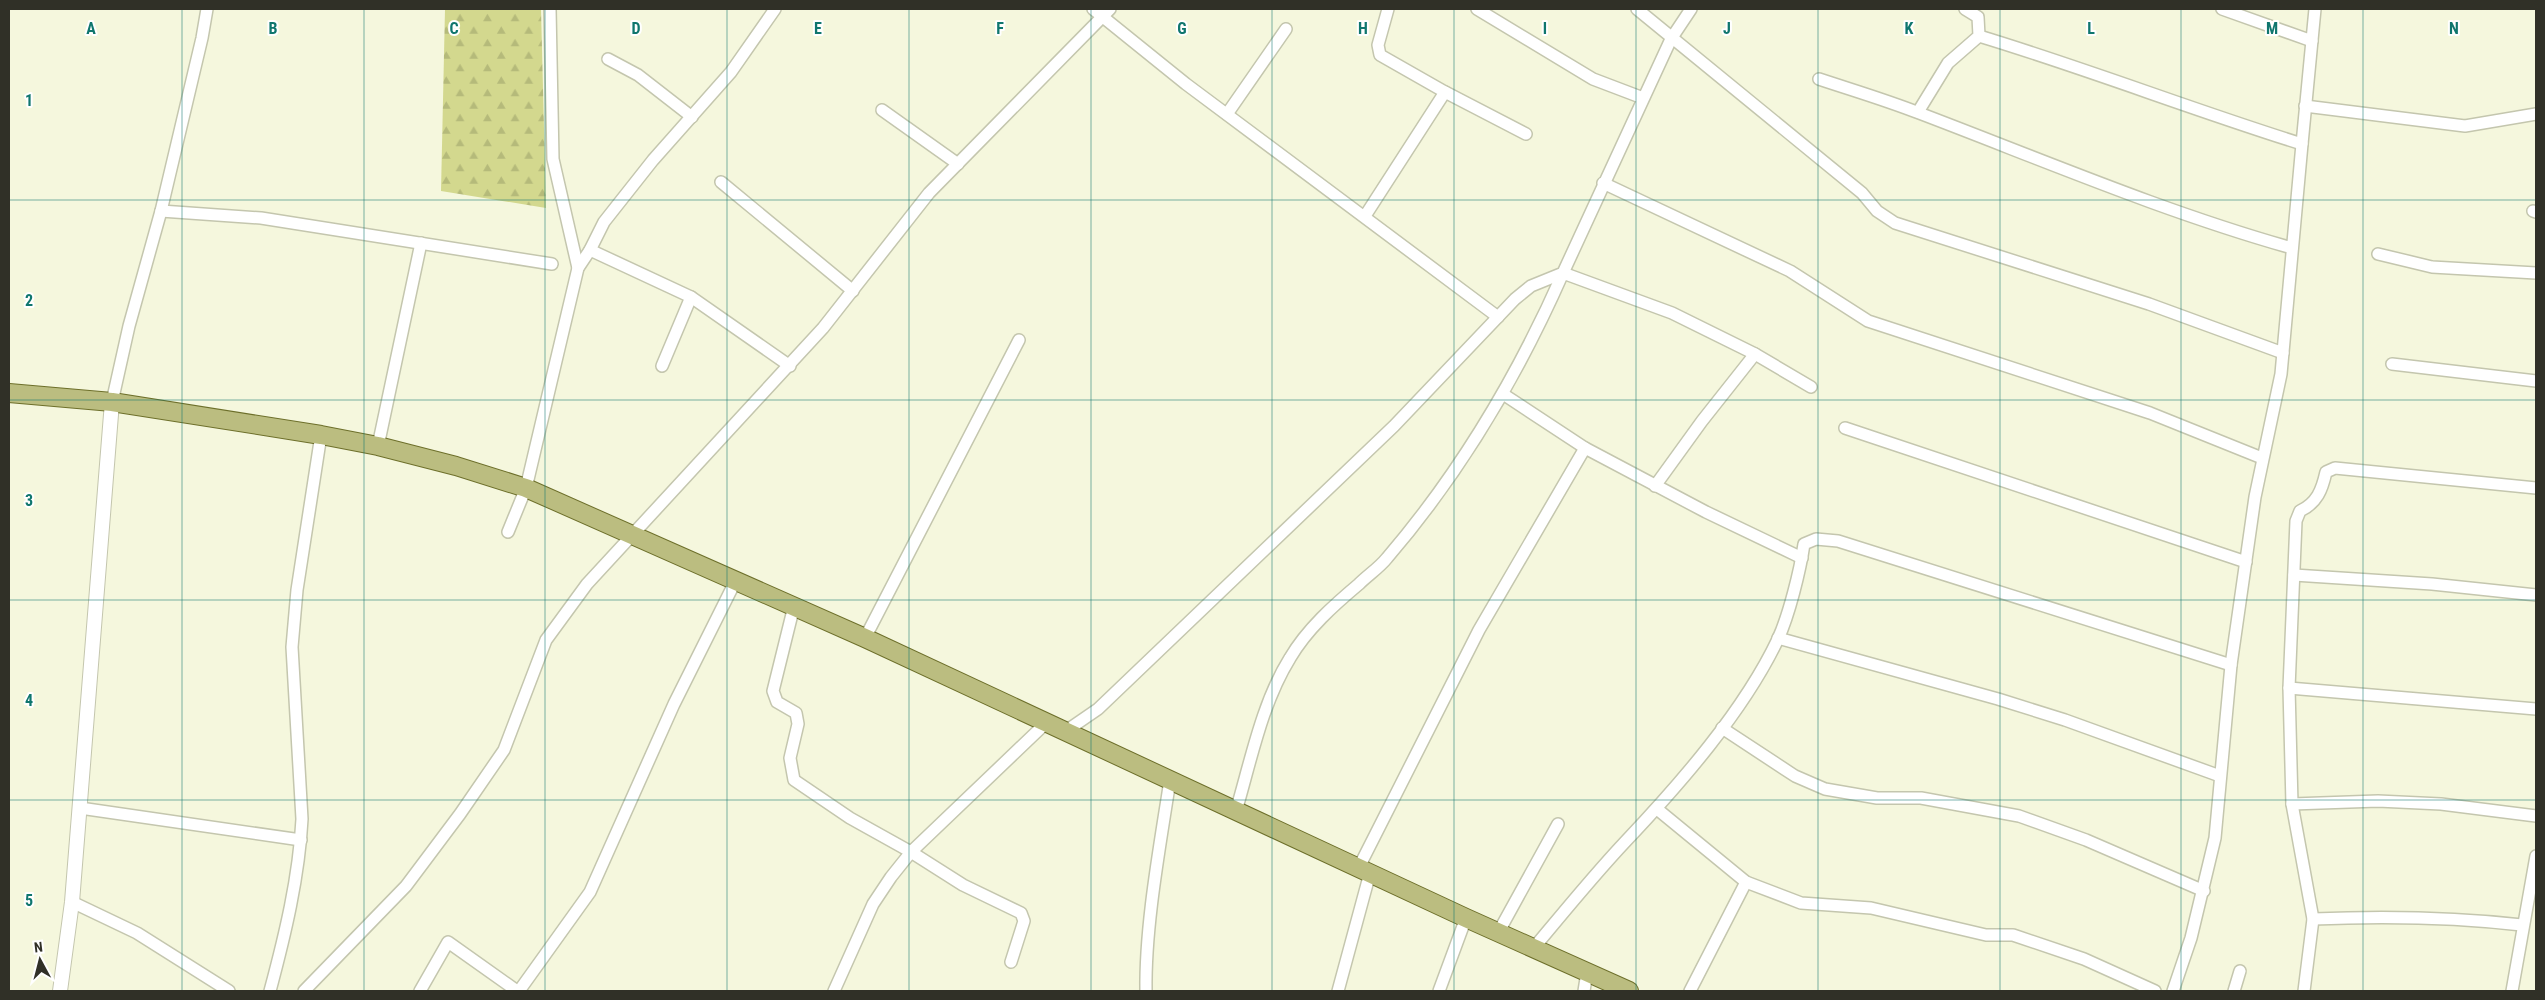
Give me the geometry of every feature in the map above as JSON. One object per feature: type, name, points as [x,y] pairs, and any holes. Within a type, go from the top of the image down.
[{"type":"main road","points":[[9,393],[112,402],[321,435],[378,446],[456,466],[526,488],[632,533],[865,638],[1498,933],[1629,991]]},
{"type":"street","points":[[60,991],[72,902],[112,402],[129,326],[161,211],[202,38],[207,9]]},
{"type":"street","points":[[550,9],[553,159],[578,268]]},
{"type":"street","points":[[508,532],[526,488],[578,268],[590,250],[604,222],[628,190],[731,72],[774,9]]},
{"type":"street","points":[[1388,9],[1378,46],[1380,55],[1445,92],[1526,134]]},
{"type":"street","points":[[1477,9],[1593,79],[1643,98]]},
{"type":"street","points":[[1637,9],[1671,39],[1862,193],[1877,211],[1895,223],[2148,304],[2283,354]]},
{"type":"street","points":[[1236,810],[1267,709],[1290,657],[1326,612],[1386,560],[1438,492],[1485,424],[1503,394],[1563,273],[1671,39],[1691,9]]},
{"type":"street","points":[[1965,9],[1978,17],[1980,36]]},
{"type":"street","points":[[2222,9],[2312,41]]},
{"type":"street","points":[[2173,991],[2192,938],[2216,838],[2220,776],[2232,665],[2246,562],[2262,458],[2281,374],[2315,9]]},
{"type":"street","points":[[304,991],[406,886],[460,814],[504,750],[546,640],[587,584],[632,533],[790,366],[853,291],[929,193],[1102,12],[1227,114],[1498,317]]},
{"type":"street","points":[[1227,114],[1286,29]]},
{"type":"street","points":[[1918,112],[1948,63],[1980,36]]},
{"type":"street","points":[[1980,36],[2060,60],[2224,120],[2302,144]]},
{"type":"street","points":[[608,59],[638,75],[692,117]]},
{"type":"street","points":[[1819,79],[1918,112],[2028,157],[2226,230],[2292,248]]},
{"type":"street","points":[[1365,216],[1445,92]]},
{"type":"street","points":[[2305,106],[2465,126],[2536,114]]},
{"type":"street","points":[[882,110],[958,164]]},
{"type":"street","points":[[721,182],[853,291]]},
{"type":"street","points":[[1603,183],[1790,270],[1868,321],[2150,413],[2262,458]]},
{"type":"street","points":[[161,211],[261,218],[552,264]]},
{"type":"street","points":[[378,446],[421,243]]},
{"type":"street","points":[[590,250],[691,297],[790,366]]},
{"type":"street","points":[[2378,254],[2432,267],[2536,273]]},
{"type":"street","points":[[1066,731],[1098,709],[1365,454],[1498,317],[1531,286],[1563,273],[1672,313],[1755,354],[1811,387]]},
{"type":"street","points":[[662,366],[691,297]]},
{"type":"street","points":[[865,638],[1019,340]]},
{"type":"street","points":[[1655,486],[1755,354]]},
{"type":"street","points":[[2392,364],[2536,381]]},
{"type":"street","points":[[1503,394],[1586,448],[1655,486],[1802,558]]},
{"type":"street","points":[[1845,428],[2246,562]]},
{"type":"street","points":[[270,991],[284,938],[301,840],[302,819],[292,647],[297,590],[321,435]]},
{"type":"street","points":[[1338,991],[1364,870],[1479,630],[1586,448]]},
{"type":"street","points":[[2304,991],[2313,919],[2292,804],[2289,688],[2296,521],[2300,511],[2310,506],[2323,487],[2326,472],[2335,468],[2536,488]]},
{"type":"street","points":[[1534,949],[1625,842],[1657,809],[1722,728],[1761,670],[1778,638],[1802,558],[1804,544],[1816,539],[1838,541],[2232,665]]},
{"type":"street","points":[[2294,575],[2432,584],[2536,595]]},
{"type":"street","points":[[420,991],[448,942],[518,991],[590,892],[670,712],[736,580]]},
{"type":"street","points":[[794,606],[773,691],[777,702],[796,713],[798,724],[790,758],[794,780],[850,818],[911,852],[963,885],[1021,913],[1024,921],[1011,962]]},
{"type":"street","points":[[1778,638],[1998,699],[2065,720],[2220,776]]},
{"type":"street","points":[[2289,688],[2536,709]]},
{"type":"street","points":[[834,991],[873,904],[911,852],[1047,722]]},
{"type":"street","points":[[1722,728],[1795,776],[1825,789],[1877,798],[1921,798],[2019,816],[2086,840],[2204,891]]},
{"type":"street","points":[[1146,991],[1146,973],[1156,882],[1170,780]]},
{"type":"street","points":[[2292,804],[2378,801],[2441,804],[2536,816]]},
{"type":"street","points":[[80,808],[301,840]]},
{"type":"street","points":[[1657,809],[1746,882],[1801,903],[1871,908],[1986,935],[2013,935],[2084,959],[2154,991]]},
{"type":"street","points":[[1498,933],[1558,824]]},
{"type":"street","points":[[2512,991],[2522,925],[2536,856]]},
{"type":"street","points":[[1690,991],[1746,882]]},
{"type":"street","points":[[72,902],[137,932],[229,991]]},
{"type":"street","points":[[2313,919],[2371,916],[2446,918],[2522,925]]},
{"type":"street","points":[[1439,991],[1466,918]]},
{"type":"street","points":[[1584,991],[1587,972]]},
{"type":"street","points":[[2234,991],[2240,972]]},
{"type":"green space","points":[[445,9],[541,9],[546,208],[441,191]]}]
